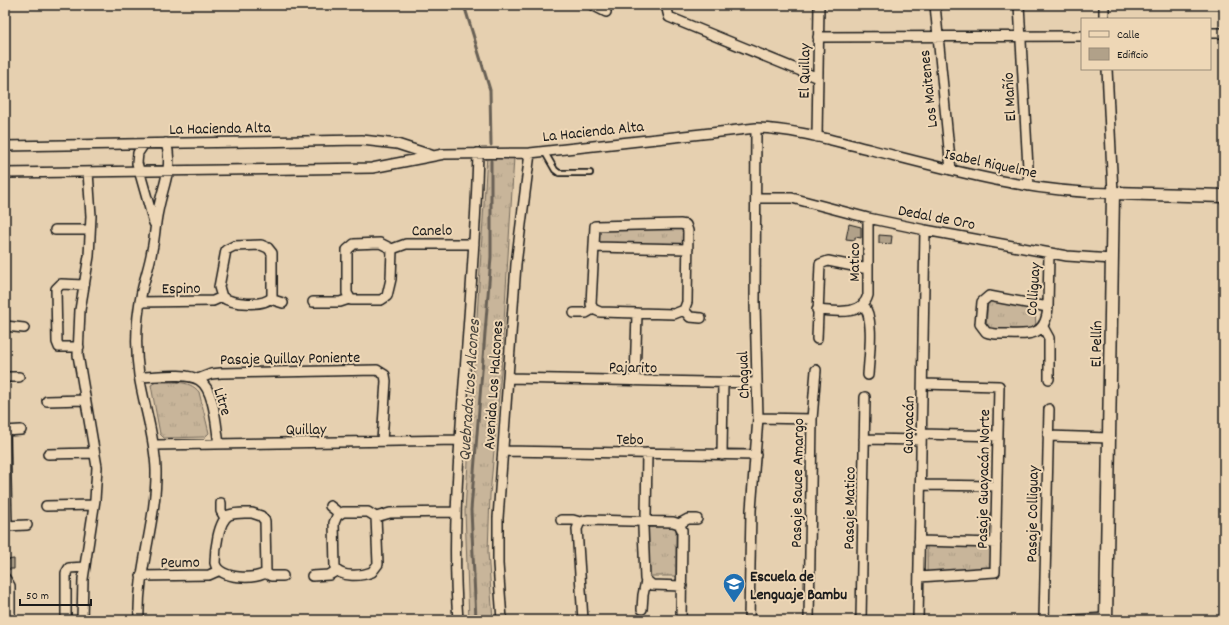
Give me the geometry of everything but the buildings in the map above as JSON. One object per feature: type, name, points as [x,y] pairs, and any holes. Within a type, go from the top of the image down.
[{"type":"street","points":[[592,5],[606,12]]},
{"type":"street","points":[[666,5],[669,17],[818,78]]},
{"type":"street","name":"El Quillay","points":[[817,137],[819,5]]},
{"type":"street","name":"Los Maitenes","points":[[935,5],[951,170]]},
{"type":"street","name":"El Mañío","points":[[1019,5],[1029,186]]},
{"type":"street","points":[[1104,5],[1104,18]]},
{"type":"street","points":[[1211,33],[1224,33]]},
{"type":"street","points":[[818,37],[1081,36]]},
{"type":"street","name":"El Pellín","points":[[1106,619],[1113,193],[1107,70]]},
{"type":"street","name":"Isabel Riquelme","points":[[756,128],[780,130],[817,137],[951,170],[1064,192],[1224,196]]},
{"type":"street","name":"La Hacienda Alta","points":[[5,173],[372,168],[433,156],[478,153],[530,153],[544,150],[756,128]]},
{"type":"street","name":"Chagual","points":[[749,620],[751,510],[758,418],[755,304],[757,198],[756,128]]},
{"type":"street","name":"La Hacienda Alta","points":[[5,146],[376,140],[407,146],[433,156]]},
{"type":"street","points":[[139,620],[141,576],[155,498],[156,470],[154,445],[140,377],[136,342],[140,302],[153,248],[161,196],[168,171],[169,152],[166,143]]},
{"type":"street","points":[[144,144],[138,153],[138,171],[148,199],[155,228]]},
{"type":"street","name":"Avenida Los Halcones","points":[[458,620],[455,565],[455,512],[474,244],[478,153]]},
{"type":"street","name":"Avenida Los Halcones","points":[[502,620],[498,546],[503,451],[516,264],[530,153]]},
{"type":"street","points":[[82,620],[85,566],[94,505],[97,468],[85,400],[79,347],[80,310],[89,256],[90,230],[88,172]]},
{"type":"street","name":"Dedal de Oro","points":[[757,198],[792,198],[868,218],[925,230],[1050,253],[1112,259]]},
{"type":"street","name":"Matico","points":[[863,304],[868,295],[868,218]]},
{"type":"street","points":[[686,225],[688,231],[688,249],[687,302],[684,310],[674,314],[600,312],[593,309],[591,304],[595,226],[686,225]]},
{"type":"street","points":[[55,230],[90,230]]},
{"type":"street","name":"Guayacán","points":[[918,620],[925,230]]},
{"type":"street","points":[[313,302],[340,302],[349,299],[361,300],[386,298],[391,279],[392,249],[380,243],[357,244],[349,247],[345,256],[347,293],[349,299]]},
{"type":"street","name":"Canelo","points":[[392,249],[406,244],[474,244]]},
{"type":"street","points":[[270,300],[273,295],[272,256],[268,248],[260,245],[234,246],[226,250],[219,287],[222,297],[237,303],[265,302],[270,300],[283,303]]},
{"type":"street","points":[[594,247],[688,249]]},
{"type":"street","name":"Colliguay","points":[[1043,327],[1047,319],[1050,253]]},
{"type":"street","points":[[817,339],[818,268],[822,262],[828,261],[868,270]]},
{"type":"street","points":[[79,347],[59,347],[57,342],[56,289],[61,284],[84,285]]},
{"type":"street","points":[[1048,307],[992,296],[986,297],[982,304],[980,324],[984,330],[992,334],[1028,335],[1036,333],[1043,327],[1049,338],[1049,379]]},
{"type":"street","name":"Espino","points":[[140,302],[213,301],[222,297]]},
{"type":"street","points":[[817,310],[848,311],[857,309],[863,304],[868,311],[870,321],[868,374]]},
{"type":"street","points":[[574,313],[586,313],[593,309]]},
{"type":"street","points":[[684,310],[690,317],[701,318]]},
{"type":"street","points":[[635,381],[637,313]]},
{"type":"street","points":[[5,326],[24,328]]},
{"type":"street","name":"Pasaje Quillay Poniente","points":[[198,379],[211,374],[221,373],[374,370],[383,373],[386,381],[382,442]]},
{"type":"street","name":"Pasaje Sauce Amargo","points":[[809,620],[812,419],[816,370]]},
{"type":"street","name":"Litre","points":[[140,377],[185,376],[198,379],[205,386],[210,395],[219,444]]},
{"type":"street","points":[[5,377],[19,377]]},
{"type":"street","name":"Pajarito","points":[[508,378],[757,383]]},
{"type":"street","points":[[722,455],[723,383]]},
{"type":"street","name":"Pasaje Guayacán Norte","points":[[919,577],[995,572],[1000,386],[923,384]]},
{"type":"street","name":"Pasaje Matico","points":[[861,620],[865,397]]},
{"type":"street","points":[[47,401],[85,400]]},
{"type":"street","name":"Pasaje Colliguay","points":[[1044,620],[1049,409]]},
{"type":"street","points":[[758,418],[812,419]]},
{"type":"street","points":[[21,430],[5,433],[6,526],[27,525]]},
{"type":"street","points":[[864,439],[998,436]]},
{"type":"street","points":[[1048,436],[1109,438]]},
{"type":"street","name":"Quillay","points":[[154,445],[459,440]]},
{"type":"street","name":"Tebo","points":[[503,451],[756,455]]},
{"type":"street","points":[[48,454],[94,453]]},
{"type":"street","points":[[642,609],[646,581],[643,528],[645,522],[647,453]]},
{"type":"street","points":[[920,485],[997,486]]},
{"type":"street","points":[[221,503],[221,512],[225,518]]},
{"type":"street","points":[[46,506],[94,505]]},
{"type":"street","points":[[330,506],[340,514]]},
{"type":"street","points":[[376,517],[378,561],[375,570],[366,574],[345,575],[336,571],[334,566],[334,523],[340,514],[347,512],[368,512],[376,517],[390,513],[455,512]]},
{"type":"street","points":[[265,573],[265,524],[263,518],[258,514],[252,513],[232,514],[225,518],[220,527],[215,560],[215,567],[218,571],[224,575],[231,576],[258,576],[265,573],[271,576],[283,576]]},
{"type":"street","points":[[679,524],[688,519],[697,518]]},
{"type":"street","points":[[561,520],[573,520],[580,522],[585,520],[675,522],[679,524],[682,530],[681,620]]},
{"type":"street","points":[[580,522],[577,529],[582,620]]},
{"type":"street","points":[[919,541],[996,543]]},
{"type":"street","points":[[66,620],[66,574],[69,568],[85,566]]},
{"type":"street","name":"Peumo","points":[[141,576],[205,575],[218,571]]},
{"type":"street","points":[[312,576],[329,575],[336,571]]},
{"type":"street","points":[[5,578],[10,586],[10,620]]},
{"type":"street","points":[[646,581],[652,585],[682,586]]},
{"type":"street","points":[[1073,620],[1106,619]]},
{"type":"lane","points":[[544,150],[555,170],[559,173],[590,173]]},
{"type":"green space","points":[[487,155],[514,157],[501,372],[490,495],[488,552],[493,620],[469,620],[465,511]]},
{"type":"green space","points":[[598,227],[684,227],[684,245],[598,245]]},
{"type":"green space","points":[[988,300],[1035,307],[1036,330],[986,328]]},
{"type":"green space","points":[[156,382],[185,383],[195,388],[199,392],[209,433],[205,437],[164,438],[160,434],[151,385]]},
{"type":"green space","points":[[648,524],[676,525],[676,576],[647,576]]},
{"type":"green space","points":[[927,543],[991,545],[991,568],[927,572]]},
{"type":"waterway","name":"Quebrada Los Alcones","points":[[464,5],[490,90],[491,145]]},
{"type":"waterway","name":"Quebrada Los Alcones","points":[[476,620],[471,510],[491,257],[491,161]]},
{"type":"place","name":"Escuela de Lenguaje Bambu","points":[[734,604]]}]
